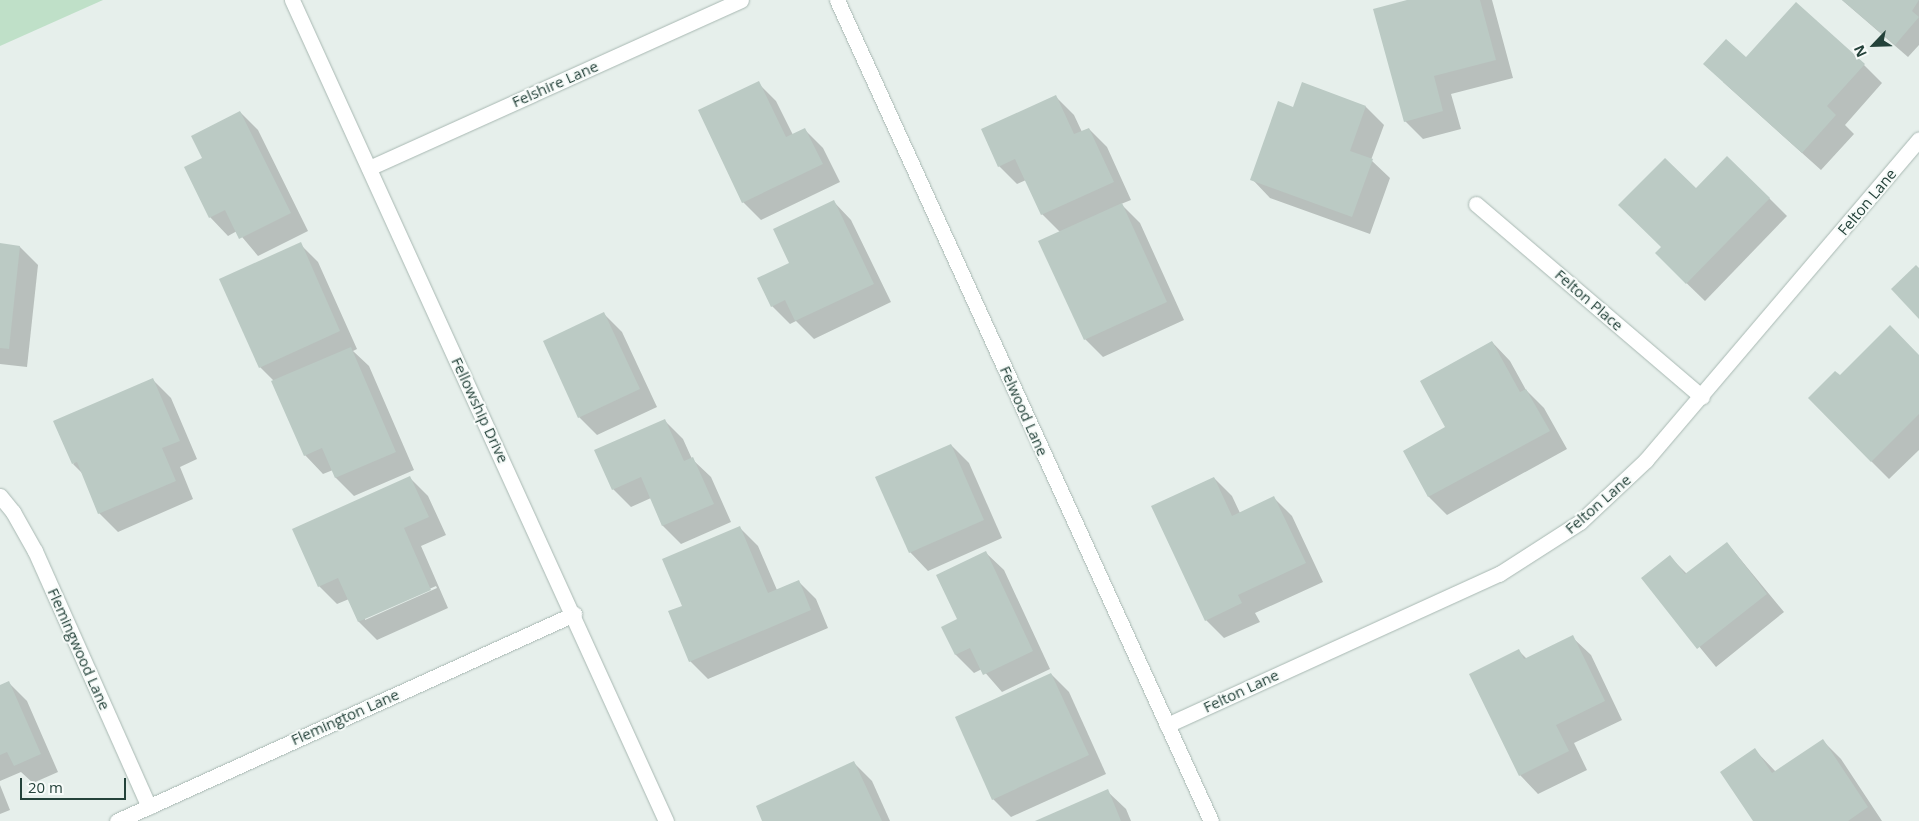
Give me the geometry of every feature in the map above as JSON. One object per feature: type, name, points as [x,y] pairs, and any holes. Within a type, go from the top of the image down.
[{"type":"street","name":"Fellowship Drive","points":[[292,0],[574,614],[666,821]]},
{"type":"street","name":"Felshire Lane","points":[[369,168],[741,0]]},
{"type":"street","name":"Felwood Lane","points":[[837,0],[1211,821]]},
{"type":"street","name":"Felton Lane","points":[[1167,725],[1527,558],[1604,502],[1702,397],[1919,139]]},
{"type":"street","name":"Felton Place","points":[[1476,204],[1702,397]]},
{"type":"street","name":"Flemingwood Lane","points":[[0,496],[13,512],[35,551],[149,806]]},
{"type":"street","name":"Flemington Lane","points":[[117,821],[574,614]]},
{"type":"green space","points":[[0,0],[103,0],[0,46]]},
{"type":"building","points":[[1407,0],[1480,0],[1496,60],[1434,76],[1443,111],[1404,122],[1373,9]]},
{"type":"building","points":[[1842,0],[1919,0],[1912,11],[1919,17],[1895,45]]},
{"type":"building","points":[[1796,2],[1865,64],[1827,106],[1836,115],[1802,153],[1703,64],[1726,39],[1746,57]]},
{"type":"building","points":[[759,81],[786,137],[805,128],[823,164],[742,203],[698,110]]},
{"type":"building","points":[[1302,82],[1366,106],[1350,151],[1373,159],[1352,217],[1250,180],[1278,101],[1293,107]]},
{"type":"building","points":[[1056,95],[1074,134],[1089,128],[1114,182],[1041,215],[1015,159],[998,167],[981,129]]},
{"type":"building","points":[[240,111],[291,213],[239,239],[225,210],[209,218],[184,167],[202,158],[191,136]]},
{"type":"building","points":[[1727,156],[1770,198],[1686,284],[1655,253],[1661,247],[1618,205],[1665,158],[1696,188]]},
{"type":"building","points":[[834,200],[874,284],[795,321],[785,300],[771,307],[757,278],[789,263],[773,229]]},
{"type":"building","points":[[1122,203],[1167,302],[1084,340],[1038,241]]},
{"type":"building","points":[[301,242],[340,331],[259,368],[219,279]]},
{"type":"building","points":[[0,243],[20,246],[9,349],[0,348]]},
{"type":"building","points":[[1916,265],[1919,268],[1919,319],[1891,289]]},
{"type":"building","points":[[604,312],[640,389],[578,418],[543,341]]},
{"type":"building","points":[[1890,325],[1919,355],[1919,414],[1871,462],[1808,398],[1835,371],[1840,375]]},
{"type":"building","points":[[1492,341],[1520,392],[1526,389],[1550,431],[1428,497],[1403,451],[1445,427],[1420,381]]},
{"type":"building","points":[[351,347],[396,452],[335,478],[322,448],[304,456],[271,381]]},
{"type":"building","points":[[153,378],[180,441],[162,448],[176,481],[98,514],[77,462],[72,464],[53,421]]},
{"type":"building","points":[[665,419],[684,461],[693,457],[714,504],[662,526],[641,477],[612,490],[594,450]]},
{"type":"building","points":[[951,444],[984,520],[909,553],[875,477]]},
{"type":"building","points":[[410,476],[429,517],[404,528],[431,590],[358,622],[338,578],[318,587],[292,529]]},
{"type":"building","points":[[1214,477],[1232,516],[1274,496],[1306,563],[1238,595],[1242,603],[1205,621],[1151,506]]},
{"type":"building","points":[[740,526],[768,593],[799,580],[811,610],[689,662],[668,611],[682,606],[662,559]]},
{"type":"building","points":[[1727,542],[1767,594],[1697,649],[1641,578],[1670,555],[1685,574]]},
{"type":"building","points":[[986,551],[1033,651],[983,675],[970,648],[955,655],[941,627],[957,619],[936,575]]},
{"type":"building","points":[[1573,635],[1605,701],[1556,725],[1569,751],[1519,776],[1469,674],[1519,649],[1524,659]]},
{"type":"building","points":[[1051,673],[1089,755],[992,800],[955,717]]},
{"type":"building","points":[[9,681],[41,754],[14,766],[7,752],[0,755],[0,685]]},
{"type":"building","points":[[1823,739],[1868,807],[1848,821],[1753,821],[1720,772],[1755,748],[1772,773]]},
{"type":"building","points":[[854,761],[882,821],[762,821],[756,806]]},
{"type":"building","points":[[1108,789],[1121,821],[1035,821]]}]
